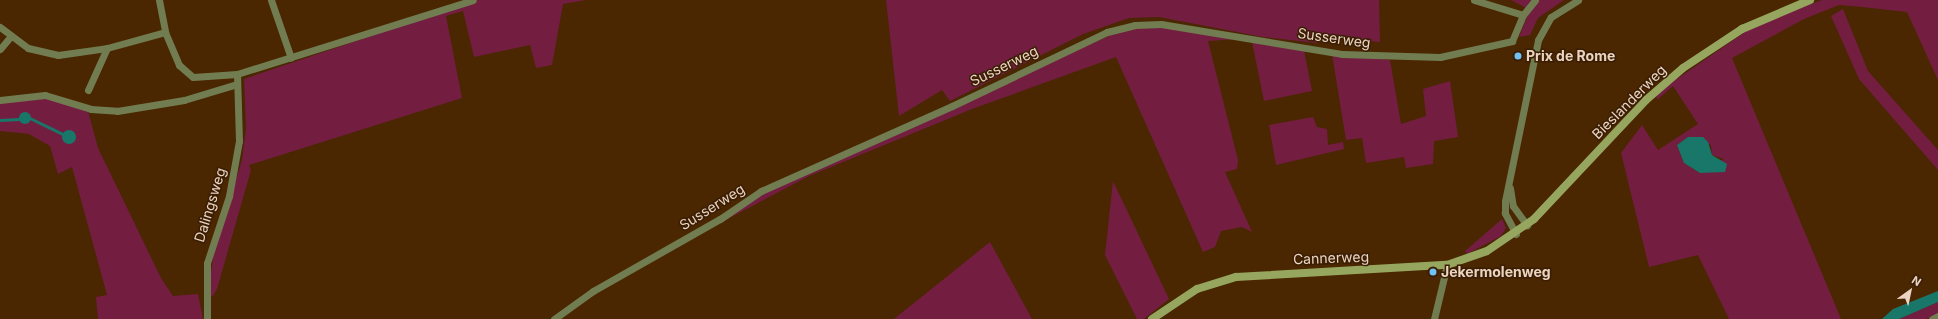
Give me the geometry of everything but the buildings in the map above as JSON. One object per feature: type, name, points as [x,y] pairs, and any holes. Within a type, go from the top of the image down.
[{"type":"main road","name":"Bieslanderweg","points":[[1528,225],[1646,100],[1683,68],[1742,29],[1810,0]]},
{"type":"main road","name":"Cannerweg","points":[[1152,319],[1187,293],[1236,277],[1447,264],[1472,258],[1516,234],[1528,225]]},
{"type":"street","points":[[159,0],[165,32],[179,65],[190,76],[237,74],[473,0]]},
{"type":"street","points":[[271,0],[291,58]]},
{"type":"street","points":[[1474,0],[1523,15],[1535,0]]},
{"type":"street","points":[[1516,234],[1505,213],[1540,34],[1551,17],[1578,0]]},
{"type":"street","name":"Susserweg","points":[[554,319],[593,291],[720,219],[761,191],[952,106],[1107,32],[1135,25],[1162,24],[1328,52],[1388,58],[1453,55],[1512,40],[1523,15]]},
{"type":"street","points":[[0,27],[10,37],[46,54],[107,48],[165,32]]},
{"type":"street","points":[[0,49],[10,37]]},
{"type":"street","points":[[88,90],[107,48]]},
{"type":"street","name":"Dalingsweg","points":[[207,319],[204,304],[207,263],[229,196],[238,149],[237,74]]},
{"type":"street","points":[[0,100],[45,95],[91,109],[117,111],[184,100],[237,84]]},
{"type":"street","points":[[1510,187],[1513,206],[1528,225]]},
{"type":"street","points":[[1434,319],[1447,264]]},
{"type":"street","points":[[1932,319],[1938,316]]},
{"type":"shaded area","points":[[478,0],[586,0],[563,4],[552,65],[536,68],[530,45],[474,57],[463,11],[446,16],[462,98],[249,165],[251,170],[217,289],[213,296],[208,295],[214,250],[242,160],[246,128],[244,79]]},
{"type":"shaded area","points":[[886,0],[1379,0],[1380,42],[1327,37],[1317,43],[1263,37],[1159,17],[1129,18],[1083,34],[950,101],[942,90],[899,116]]},
{"type":"shaded area","points":[[1511,0],[1564,0],[1538,18],[1530,35],[1519,37],[1530,10]]},
{"type":"shaded area","points":[[1822,0],[1938,0],[1938,80],[1907,12],[1862,7],[1839,5],[1804,19],[1732,58],[1841,319],[1729,319],[1698,255],[1649,267],[1621,153],[1642,125],[1658,150],[1698,124],[1673,86],[1657,100],[1656,95],[1757,24]],"holes":[[[1688,137],[1711,145],[1712,155],[1724,159],[1700,173],[1684,163],[1677,145]]]},
{"type":"shaded area","points":[[1843,9],[1868,71],[1938,150],[1938,170],[1859,79],[1831,16]]},
{"type":"shaded area","points":[[1155,26],[1238,39],[1208,41],[1238,160],[1237,169],[1225,172],[1252,232],[1242,227],[1221,231],[1215,247],[1203,252],[1116,57],[972,109],[809,176],[688,240],[767,187],[1118,32]]},
{"type":"shaded area","points":[[1252,42],[1304,50],[1312,91],[1264,101]]},
{"type":"shaded area","points":[[1332,54],[1390,60],[1401,124],[1426,116],[1423,89],[1450,81],[1458,137],[1434,141],[1433,164],[1406,168],[1404,157],[1366,163],[1362,138],[1346,140]]},
{"type":"shaded area","points":[[45,97],[88,111],[98,148],[161,278],[173,296],[198,294],[203,319],[98,319],[96,297],[107,295],[72,167],[58,174],[50,146],[29,134],[0,131],[0,103]]},
{"type":"shaded area","points":[[1313,117],[1317,127],[1327,129],[1328,145],[1343,142],[1344,149],[1276,165],[1269,125]]},
{"type":"shaded area","points":[[1113,181],[1169,299],[1144,319],[1137,319],[1105,255]]},
{"type":"shaded area","points":[[1502,219],[1506,228],[1501,236],[1467,254],[1465,251]]},
{"type":"shaded area","points":[[990,242],[1032,319],[894,319]]},
{"type":"shaded area","points":[[1938,302],[1938,314],[1926,319],[1899,319]]},
{"type":"water","points":[[23,112],[27,112],[31,118],[27,124],[23,124],[19,120],[19,116]]},
{"type":"water","points":[[66,130],[72,130],[76,134],[76,140],[72,144],[66,144],[62,140],[62,134]]},
{"type":"water","points":[[1688,137],[1703,137],[1708,142],[1712,155],[1727,164],[1725,172],[1700,173],[1684,163],[1677,145]]},
{"type":"water","points":[[1938,291],[1938,302],[1899,319],[1882,319],[1893,309]]},
{"type":"waterway","points":[[30,118],[63,134]]},
{"type":"waterway","points":[[0,120],[19,119]]},
{"type":"place","name":"Prix de Rome","points":[[1518,56]]},
{"type":"place","name":"Jekermolenweg","points":[[1433,272]]}]
